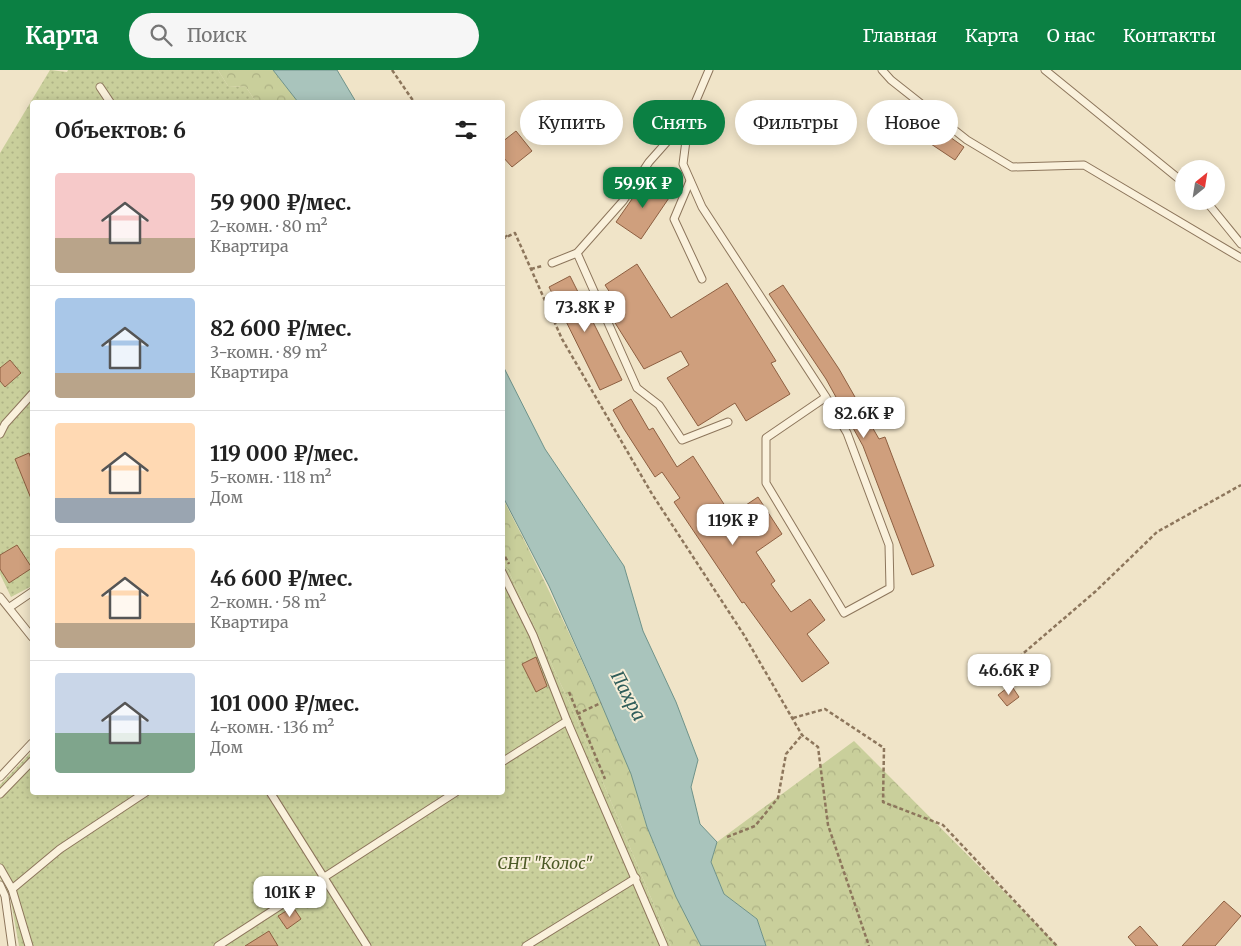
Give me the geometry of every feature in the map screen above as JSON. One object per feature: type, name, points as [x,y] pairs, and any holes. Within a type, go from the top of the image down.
[{"type":"lane","points":[[696,100],[709,70]]},
{"type":"lane","points":[[882,70],[891,80],[967,140],[1012,167],[1084,165],[1241,258]]},
{"type":"lane","points":[[1045,70],[1175,176]]},
{"type":"lane","points":[[100,86],[109,100]]},
{"type":"lane","points":[[552,263],[577,253],[623,201],[649,162],[664,145]]},
{"type":"lane","points":[[685,145],[683,164],[702,207],[826,397],[847,433],[889,544],[890,588],[844,614],[766,483],[766,438],[826,397]]},
{"type":"lane","points":[[690,181],[674,219],[702,279]]},
{"type":"lane","points":[[1213,210],[1241,244]]},
{"type":"lane","points":[[577,253],[637,388],[659,405],[682,440],[728,422]]},
{"type":"lane","points":[[0,434],[5,424],[30,396]]},
{"type":"lane","points":[[505,578],[533,635],[566,721],[664,946]]},
{"type":"lane","points":[[10,607],[30,593]]},
{"type":"lane","points":[[0,597],[10,607],[30,634]]},
{"type":"lane","points":[[505,760],[566,721]]},
{"type":"lane","points":[[0,778],[30,745]]},
{"type":"lane","points":[[0,794],[30,763]]},
{"type":"lane","points":[[12,889],[60,849],[141,795]]},
{"type":"lane","points":[[272,795],[367,946]]},
{"type":"lane","points":[[218,946],[451,795]]},
{"type":"lane","points":[[0,868],[12,889],[29,946]]},
{"type":"lane","points":[[526,946],[636,878]]},
{"type":"lane","points":[[0,885],[6,896],[12,946]]},
{"type":"path","points":[[392,70],[413,100]]},
{"type":"path","points":[[505,234],[507,237],[515,233],[562,339],[652,494],[744,635],[802,735],[818,747],[828,826],[869,946]]},
{"type":"path","points":[[1019,657],[1096,591],[1157,532],[1241,485]]},
{"type":"path","points":[[578,713],[601,703]]},
{"type":"path","points":[[793,718],[825,709],[884,748],[883,802],[943,825],[1057,946]]},
{"type":"path","points":[[727,837],[755,826],[778,798],[786,754],[802,735]]},
{"type":"green space","points":[[50,70],[67,72],[68,70],[218,70],[228,86],[246,87],[255,100],[32,100]]},
{"type":"green space","points":[[218,70],[273,70],[296,100],[255,100],[246,87],[228,86]]},
{"type":"green space","points":[[30,103],[30,587],[11,597],[0,574],[0,153]]},
{"type":"green space","points":[[505,503],[553,599],[600,702],[633,778],[643,815],[654,844],[701,946],[671,946],[575,715],[505,563]]},
{"type":"green space","name":"СНТ \"Колос\"","points":[[505,563],[575,715],[671,946],[19,946],[10,896],[0,878],[0,785],[30,753],[30,795],[505,795]]},
{"type":"green space","points":[[854,741],[1058,946],[766,946],[757,919],[724,894],[711,862],[717,842]]},
{"type":"water","points":[[273,70],[337,70],[355,100],[296,100]]},
{"type":"water","name":"Пахра","points":[[505,370],[545,449],[624,566],[643,631],[676,702],[698,760],[691,787],[700,824],[717,842],[711,862],[724,894],[757,919],[766,946],[701,946],[676,897],[647,827],[631,774],[549,586],[505,501]]},
{"type":"building","points":[[516,131],[520,136],[520,145],[527,145],[532,151],[512,167],[505,159],[505,140]]},
{"type":"building","points":[[958,143],[964,147],[955,160],[932,145],[958,145]]},
{"type":"building","points":[[646,179],[671,195],[641,239],[616,222]]},
{"type":"building","points":[[637,264],[671,318],[727,283],[776,361],[771,363],[790,394],[746,421],[735,403],[698,426],[667,378],[689,365],[681,351],[644,369],[612,318],[622,311],[605,285]]},
{"type":"building","points":[[570,276],[622,380],[600,390],[549,287]]},
{"type":"building","points":[[783,285],[839,369],[879,439],[885,437],[934,566],[912,575],[863,446],[826,379],[769,294]]},
{"type":"building","points":[[10,360],[21,373],[5,387],[0,381],[0,368]]},
{"type":"building","points":[[631,399],[649,430],[653,428],[677,467],[693,456],[731,515],[758,497],[782,534],[756,552],[775,581],[771,584],[791,612],[810,599],[825,620],[807,634],[829,663],[802,682],[744,602],[742,603],[674,502],[680,498],[662,472],[655,477],[624,429],[613,410]]},
{"type":"building","points":[[29,453],[30,496],[15,459]]},
{"type":"building","points":[[17,545],[30,565],[30,569],[9,583],[0,569],[0,555]]},
{"type":"building","points":[[536,657],[547,686],[536,692],[522,664]]},
{"type":"building","points":[[1011,685],[1019,697],[1007,706],[998,695]]},
{"type":"building","points":[[1224,901],[1241,916],[1215,946],[1182,946]]},
{"type":"building","points":[[293,907],[301,919],[287,929],[278,916]]},
{"type":"building","points":[[1140,926],[1158,946],[1136,946],[1128,937]]},
{"type":"building","points":[[269,931],[278,946],[245,946]]}]
